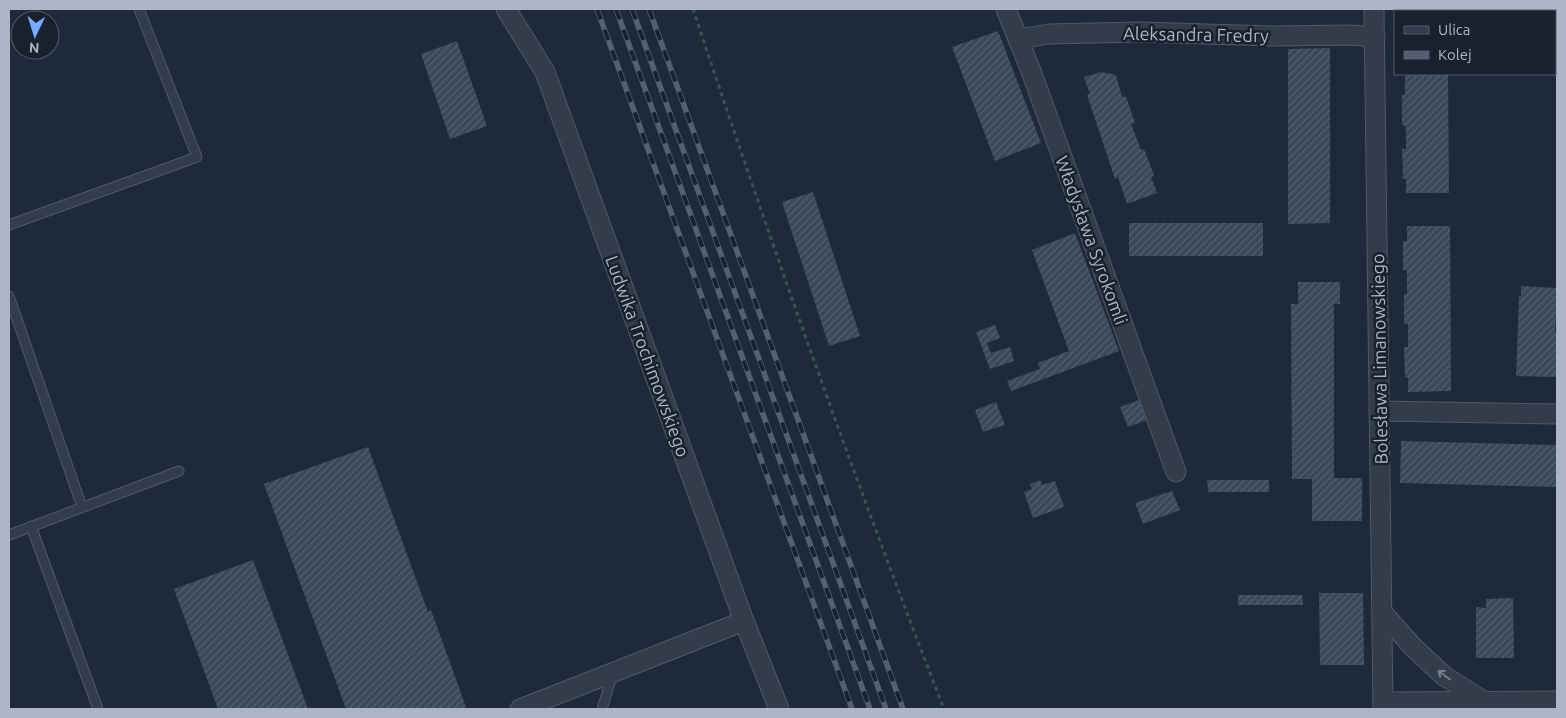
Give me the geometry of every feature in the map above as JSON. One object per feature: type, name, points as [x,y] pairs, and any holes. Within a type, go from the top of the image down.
[{"type":"street","name":"Ludwika Trochimowskiego","points":[[506,9],[545,72],[744,621],[779,709]]},
{"type":"street","name":"Władysława Syrokomli","points":[[1006,9],[1176,472]]},
{"type":"street","name":"Bolesława Limanowskiego","points":[[1374,9],[1383,706]]},
{"type":"street","name":"Aleksandra Fredry","points":[[1018,39],[1048,34],[1140,32],[1256,35],[1349,34],[1375,37]]},
{"type":"street","points":[[1379,411],[1557,414]]},
{"type":"street","points":[[1382,612],[1413,647],[1444,676],[1485,702]]},
{"type":"street","points":[[520,709],[744,621]]},
{"type":"street","points":[[1383,706],[1557,701]]},
{"type":"lane","points":[[9,225],[197,157],[139,9]]},
{"type":"lane","points":[[9,296],[82,507]]},
{"type":"lane","points":[[9,535],[179,471]]},
{"type":"lane","points":[[31,526],[98,709]]},
{"type":"lane","points":[[602,709],[613,673]]},
{"type":"path","points":[[692,9],[752,186],[902,602],[944,709]]},
{"type":"building","points":[[998,31],[1041,143],[995,161],[952,47]]},
{"type":"building","points":[[457,41],[487,126],[450,139],[421,54]]},
{"type":"building","points":[[1330,48],[1330,223],[1288,224],[1288,49]]},
{"type":"building","points":[[1101,72],[1116,75],[1122,97],[1126,97],[1135,123],[1131,124],[1141,150],[1144,149],[1154,175],[1151,177],[1157,193],[1127,204],[1118,177],[1115,179],[1087,95],[1090,94],[1084,77]]},
{"type":"building","points":[[1405,75],[1448,75],[1449,193],[1406,193],[1406,179],[1403,179],[1402,149],[1406,149],[1406,126],[1402,125],[1402,95],[1405,95]]},
{"type":"building","points":[[813,192],[860,336],[829,346],[782,202]]},
{"type":"building","points":[[1129,223],[1263,223],[1263,256],[1129,256]]},
{"type":"building","points":[[1407,226],[1450,226],[1451,391],[1408,392],[1408,377],[1405,378],[1404,347],[1408,347],[1408,324],[1404,324],[1404,294],[1407,294],[1407,271],[1403,270],[1403,241],[1407,241]]},
{"type":"building","points":[[1075,233],[1119,351],[1011,391],[1007,381],[1040,369],[1038,363],[1069,351],[1032,250]]},
{"type":"building","points":[[1298,282],[1340,282],[1340,304],[1334,304],[1334,478],[1362,478],[1362,521],[1312,521],[1312,479],[1292,479],[1291,304],[1298,304]]},
{"type":"building","points":[[1521,286],[1557,288],[1555,332],[1557,332],[1557,377],[1516,376]]},
{"type":"building","points":[[995,325],[1000,338],[987,343],[991,353],[1010,347],[1014,361],[990,369],[976,332]]},
{"type":"building","points":[[1139,400],[1147,420],[1128,427],[1120,407]]},
{"type":"building","points":[[996,402],[1005,425],[983,432],[975,410]]},
{"type":"building","points":[[1401,441],[1557,445],[1557,487],[1400,483]]},
{"type":"building","points":[[368,447],[428,612],[431,610],[466,707],[460,709],[346,709],[264,484]]},
{"type":"building","points":[[1040,480],[1042,485],[1055,481],[1064,507],[1033,518],[1024,492],[1032,489],[1030,484]]},
{"type":"building","points":[[1207,480],[1269,480],[1269,492],[1208,492]]},
{"type":"building","points":[[1172,491],[1180,510],[1143,524],[1135,503]]},
{"type":"building","points":[[253,560],[308,709],[218,709],[174,589]]},
{"type":"building","points":[[1319,593],[1363,593],[1364,665],[1320,665]]},
{"type":"building","points":[[1238,595],[1302,595],[1303,605],[1238,605]]},
{"type":"building","points":[[1513,598],[1514,658],[1476,658],[1476,607],[1486,608],[1486,599]]},
{"type":"railway","points":[[597,9],[852,709]]},
{"type":"railway","points":[[616,9],[870,709]]},
{"type":"railway","points":[[632,9],[886,709]]},
{"type":"railway","points":[[649,9],[903,709]]}]
